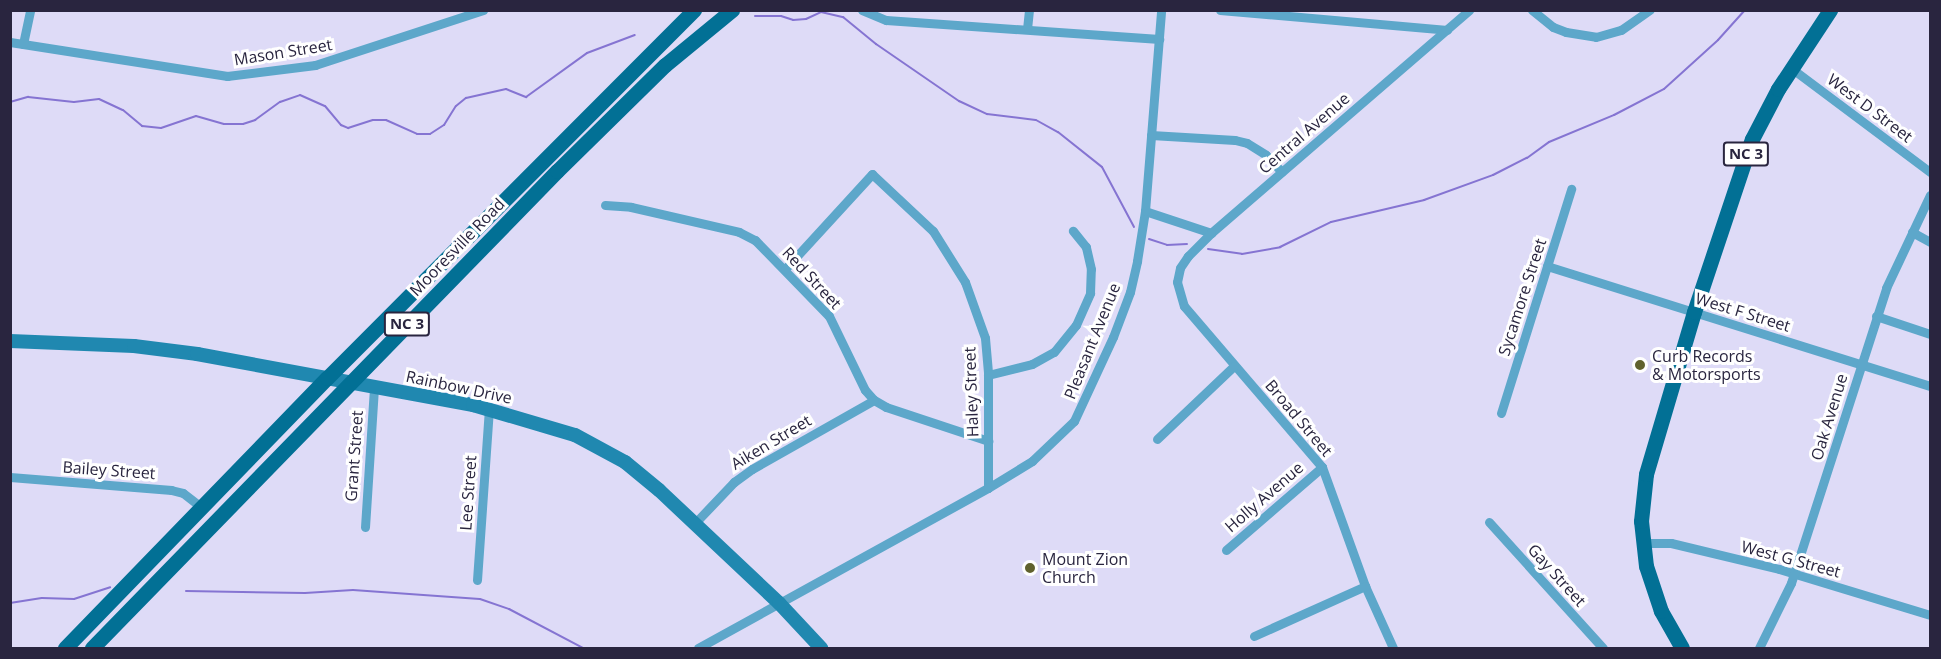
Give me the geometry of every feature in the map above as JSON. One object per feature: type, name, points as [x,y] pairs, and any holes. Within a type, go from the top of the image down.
[{"type":"main road","name":"Mooresville Road","points":[[97,647],[556,171],[665,66],[732,10]]},
{"type":"main road","name":"NC 3","points":[[1682,648],[1661,611],[1646,566],[1642,543],[1641,498],[1646,474],[1694,312],[1750,146],[1763,115],[1830,10]]},
{"type":"main road","name":"Mooresville Road","points":[[65,648],[686,13]]},
{"type":"main road","name":"Rainbow Drive","points":[[10,341],[134,346],[197,354],[489,409],[594,443],[633,469],[695,524],[779,603],[821,648]]},
{"type":"street","points":[[23,44],[30,10]]},
{"type":"street","name":"Mason Street","points":[[10,42],[227,76],[315,65],[483,10]]},
{"type":"street","points":[[862,10],[886,20],[1159,39]]},
{"type":"street","points":[[1027,30],[1029,10]]},
{"type":"street","name":"Pleasant Avenue","points":[[698,648],[988,488],[1032,461],[1074,421],[1096,378],[1130,292],[1145,212],[1161,10]]},
{"type":"street","points":[[1220,10],[1448,30]]},
{"type":"street","name":"Central Avenue","points":[[1211,233],[1469,10]]},
{"type":"street","points":[[1532,10],[1553,27],[1566,33],[1596,37],[1621,30],[1650,10]]},
{"type":"street","name":"West D Street","points":[[1791,68],[1930,172]]},
{"type":"street","points":[[1151,135],[1235,140],[1247,143],[1266,155],[1282,172]]},
{"type":"street","name":"Haley Street","points":[[785,269],[872,174],[941,241],[965,282],[985,338],[988,375],[988,488]]},
{"type":"street","name":"Sycamore Street","points":[[1501,413],[1571,189]]},
{"type":"street","name":"Oak Avenue","points":[[1759,648],[1773,625],[1794,574],[1876,316],[1893,271],[1930,195]]},
{"type":"street","name":"Red Street","points":[[605,205],[631,207],[739,232],[755,240],[833,322],[865,390],[874,400]]},
{"type":"street","points":[[1145,212],[1211,233]]},
{"type":"street","points":[[988,375],[1032,364],[1054,352],[1076,325],[1090,293],[1092,269],[1086,247],[1073,231]]},
{"type":"street","points":[[1912,232],[1930,242]]},
{"type":"street","name":"Broad Street","points":[[1211,233],[1188,256],[1180,268],[1177,282],[1179,295],[1188,313],[1322,467],[1365,586],[1394,648]]},
{"type":"street","name":"West F Street","points":[[1547,266],[1930,386]]},
{"type":"street","points":[[1876,316],[1930,334]]},
{"type":"street","points":[[1157,439],[1234,366]]},
{"type":"street","name":"Grant Street","points":[[365,527],[374,386]]},
{"type":"street","points":[[874,400],[886,407],[988,441]]},
{"type":"street","name":"Aiken Street","points":[[695,524],[734,482],[752,469],[874,400]]},
{"type":"street","name":"Lee Street","points":[[477,580],[489,409]]},
{"type":"street","name":"Holly Avenue","points":[[1226,550],[1322,467]]},
{"type":"street","name":"Bailey Street","points":[[10,477],[163,489],[183,493],[201,507]]},
{"type":"street","name":"Gay Street","points":[[1489,522],[1603,648]]},
{"type":"street","name":"West G Street","points":[[1642,543],[1671,543],[1794,574],[1930,615]]},
{"type":"street","points":[[1254,636],[1365,586]]},
{"type":"waterway","points":[[1208,249],[1242,254],[1280,247],[1331,222],[1424,200],[1493,175],[1527,158],[1549,142],[1614,115],[1664,89],[1718,40],[1745,10]]},
{"type":"waterway","points":[[755,16],[781,16],[793,20],[806,19],[821,12],[843,17],[876,44],[959,101],[987,114],[1036,120],[1058,132],[1102,167],[1134,227]]},
{"type":"waterway","points":[[10,102],[28,97],[74,102],[99,99],[123,110],[142,126],[161,128],[196,116],[224,124],[243,124],[255,120],[280,102],[300,95],[325,106],[341,125],[348,128],[373,120],[386,120],[417,134],[430,134],[444,125],[456,106],[466,98],[506,89],[526,97],[587,53],[635,35]]},
{"type":"waterway","points":[[1149,239],[1167,245],[1187,244]]},
{"type":"waterway","points":[[10,603],[42,598],[74,599],[110,587]]},
{"type":"waterway","points":[[186,591],[305,593],[353,590],[480,599],[509,609],[583,648]]},
{"type":"place","name":"Curb Records & Motorsports","points":[[1640,365]]},
{"type":"place","name":"Mount Zion Church","points":[[1030,568]]}]
